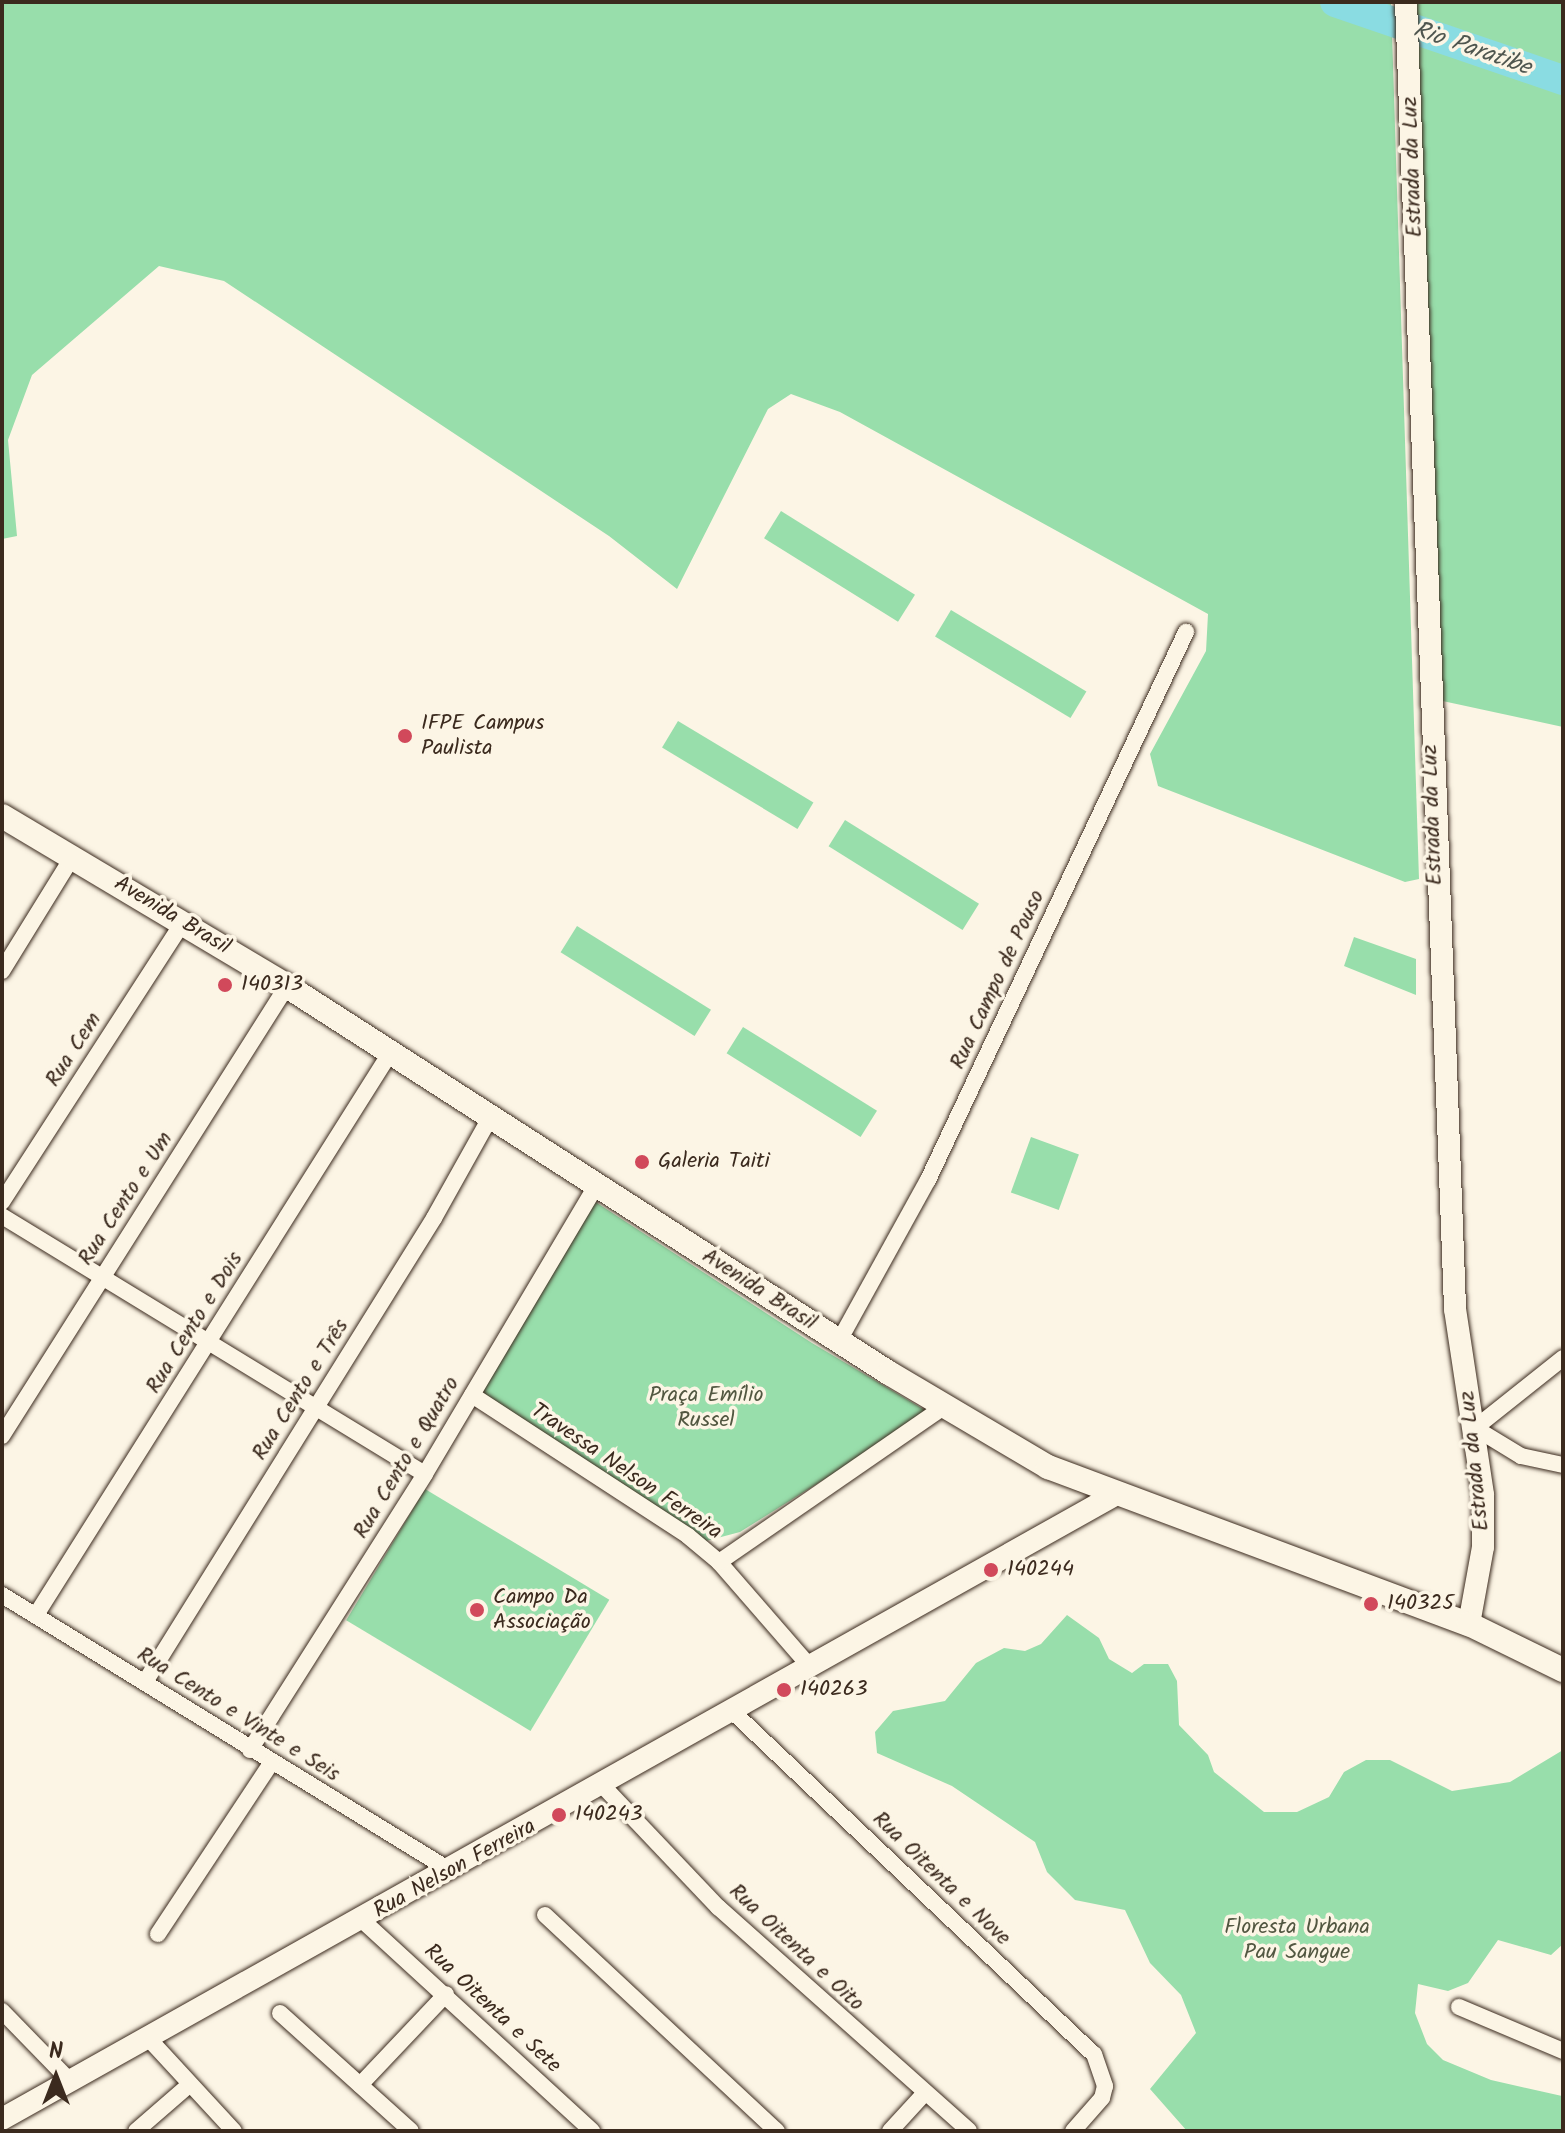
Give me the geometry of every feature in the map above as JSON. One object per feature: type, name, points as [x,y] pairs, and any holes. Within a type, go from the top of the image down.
[{"type":"main road","name":"Estrada da Luz","points":[[1406,3],[1453,1278],[1475,1428],[1483,1547],[1469,1624]]},
{"type":"main road","name":"Avenida Brasil","points":[[2,816],[287,986],[839,1341],[1048,1467],[1115,1495],[1469,1624],[1563,1670]]},
{"type":"main road","name":"Rua Nelson Ferreira","points":[[2,2119],[604,1787],[732,1711],[1115,1495]]},
{"type":"street","name":"Rua Campo de Pouso","points":[[839,1341],[928,1180],[1186,632]]},
{"type":"street","points":[[2,971],[73,856]]},
{"type":"street","name":"Rua Cem","points":[[2,1202],[183,922]]},
{"type":"street","name":"Rua Cento e Um","points":[[2,1436],[287,986]]},
{"type":"street","name":"Rua Cento e Dois","points":[[36,1615],[390,1053]]},
{"type":"street","name":"Rua Cento e Três","points":[[145,1682],[317,1406],[490,1118]]},
{"type":"street","name":"Rua Cento e Quatro","points":[[250,1750],[425,1474],[596,1186]]},
{"type":"street","points":[[2,1216],[425,1474]]},
{"type":"street","points":[[1563,1358],[1475,1428],[1521,1456],[1563,1465]]},
{"type":"street","name":"Travessa Nelson Ferreira","points":[[472,1395],[688,1536],[719,1562],[811,1668]]},
{"type":"street","points":[[719,1562],[944,1407]]},
{"type":"street","name":"Rua Cento e Vinte e Seis","points":[[2,1595],[451,1871]]},
{"type":"street","name":"Rua Oitenta e Nove","points":[[732,1711],[1094,2054],[1105,2086],[1102,2098],[1073,2131]]},
{"type":"street","points":[[158,1934],[271,1763]]},
{"type":"street","name":"Rua Oitenta e Oito","points":[[604,1787],[718,1907],[923,2095],[969,2131]]},
{"type":"street","points":[[545,1915],[777,2131]]},
{"type":"street","name":"Rua Oitenta e Sete","points":[[362,1920],[592,2131]]},
{"type":"street","points":[[360,2085],[446,1994]]},
{"type":"street","points":[[1459,2007],[1563,2051]]},
{"type":"street","points":[[2,2011],[70,2081]]},
{"type":"street","points":[[280,2013],[411,2131]]},
{"type":"street","points":[[149,2039],[188,2086],[234,2131]]},
{"type":"street","points":[[136,2131],[188,2086]]},
{"type":"street","points":[[890,2131],[923,2095]]},
{"type":"green space","points":[[2,2],[1391,2],[1419,879],[1405,882],[1158,786],[1150,754],[1206,651],[1208,614],[840,412],[791,394],[768,409],[677,589],[609,536],[224,281],[159,266],[32,375],[8,440],[17,536],[2,539]]},
{"type":"green space","points":[[1414,2],[1563,2],[1563,727],[1438,700]]},
{"type":"green space","points":[[781,511],[915,595],[898,622],[764,538]]},
{"type":"green space","points":[[951,610],[1086,691],[1070,718],[935,637]]},
{"type":"green space","points":[[678,721],[813,802],[797,829],[662,748]]},
{"type":"green space","points":[[845,820],[979,904],[963,930],[829,846]]},
{"type":"green space","points":[[577,926],[711,1010],[695,1036],[561,952]]},
{"type":"green space","points":[[1354,937],[1416,959],[1416,995],[1344,966]]},
{"type":"green space","points":[[743,1027],[877,1111],[861,1137],[727,1053]]},
{"type":"green space","points":[[1031,1137],[1079,1154],[1059,1210],[1011,1192]]},
{"type":"green space","name":"Praça Emílio Russel","points":[[594,1201],[812,1343],[930,1413],[740,1532],[706,1541],[480,1393]]},
{"type":"green space","name":"Campo Da Associação","points":[[425,1489],[609,1600],[530,1731],[346,1620]]},
{"type":"green space","name":"Floresta Urbana Pau Sangue","points":[[1067,1615],[1099,1638],[1109,1659],[1132,1673],[1144,1664],[1168,1664],[1177,1681],[1179,1725],[1208,1755],[1214,1772],[1264,1812],[1297,1812],[1329,1797],[1344,1772],[1366,1760],[1390,1760],[1452,1791],[1510,1782],[1563,1750],[1563,1944],[1551,1955],[1498,1940],[1468,1983],[1448,1991],[1418,1984],[1415,2013],[1427,2044],[1443,2060],[1491,2080],[1562,2096],[1563,2131],[1187,2131],[1150,2089],[1196,2033],[1181,1995],[1150,1963],[1125,1910],[1075,1900],[1047,1872],[1035,1842],[952,1786],[877,1753],[875,1732],[893,1711],[945,1701],[976,1663],[1004,1648],[1025,1651],[1041,1644]]},
{"type":"waterway","name":"Rio Paratibe","points":[[1335,2],[1563,80]]},
{"type":"place","name":"IFPE Campus Paulista","points":[[405,736]]},
{"type":"place","name":"140313","points":[[225,985]]},
{"type":"place","name":"Galeria Taiti","points":[[642,1162]]},
{"type":"place","name":"140244","points":[[991,1570]]},
{"type":"place","name":"140325","points":[[1371,1604]]},
{"type":"place","name":"Campo Da Associação","points":[[477,1610]]},
{"type":"place","name":"140263","points":[[784,1690]]},
{"type":"place","name":"140243","points":[[559,1815]]}]
